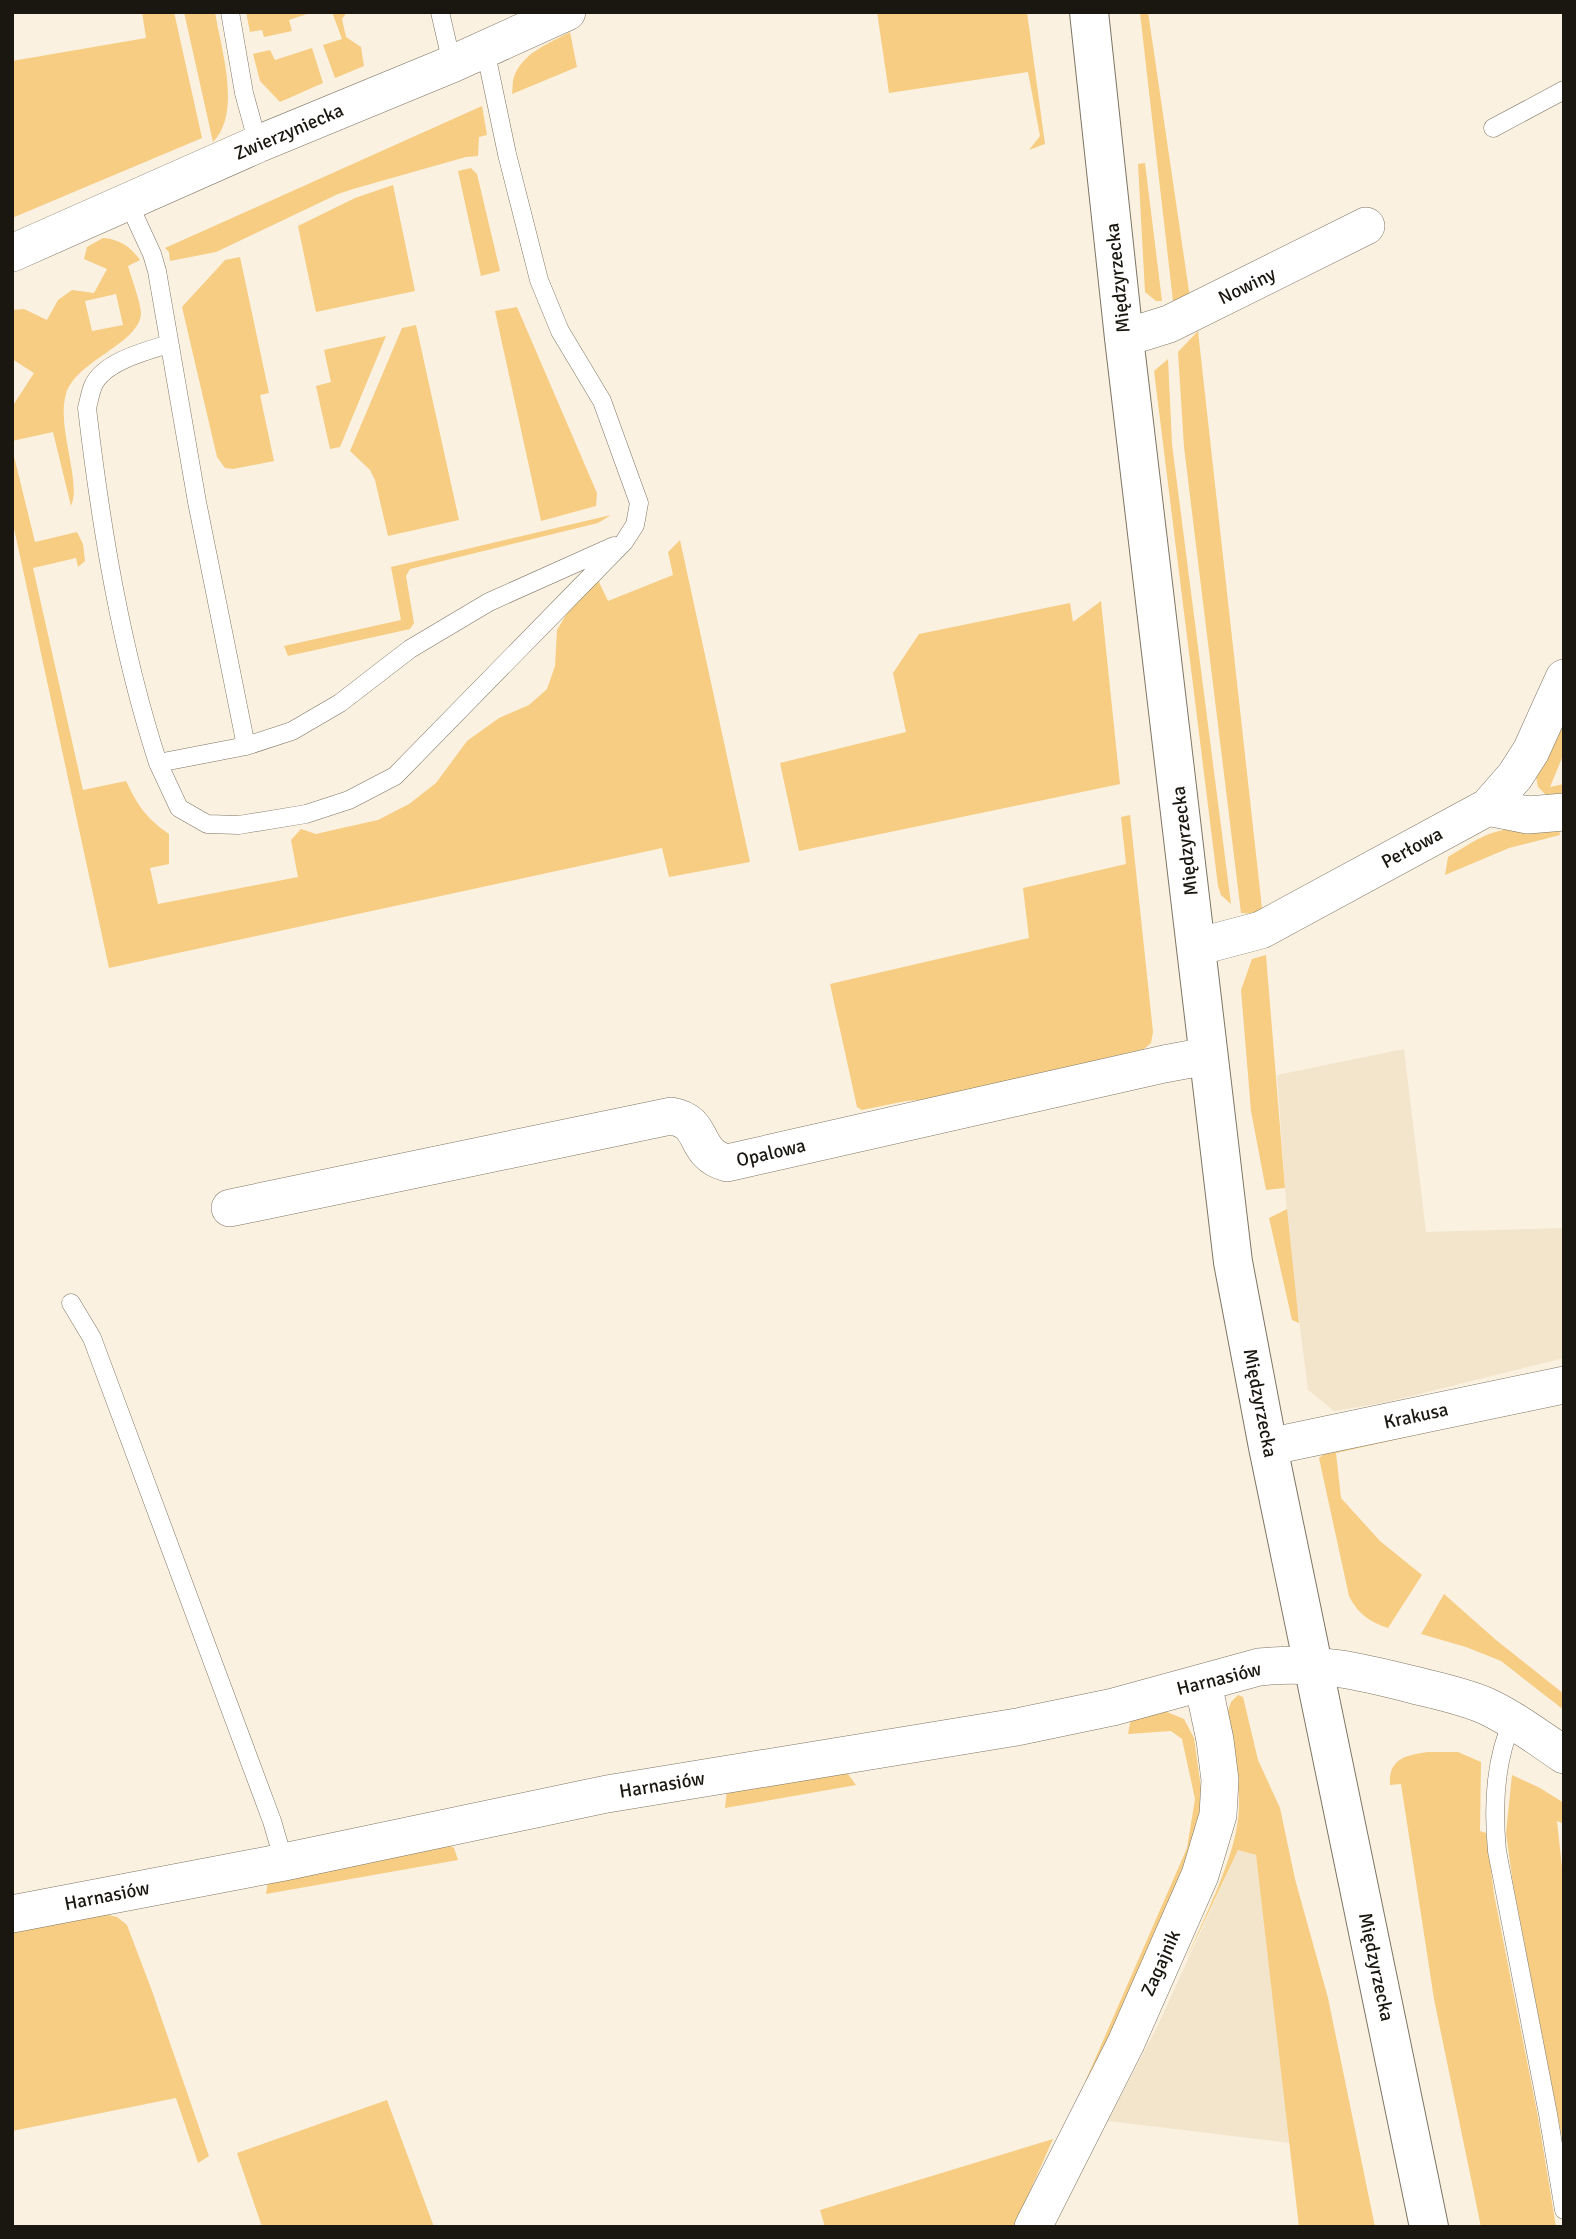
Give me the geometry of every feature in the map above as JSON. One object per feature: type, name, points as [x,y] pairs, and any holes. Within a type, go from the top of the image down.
[{"type":"main road","name":"Międzyrzecka","points":[[1089,12],[1124,338],[1233,1262],[1268,1447],[1429,2227]]},
{"type":"street","name":"Zwierzyniecka","points":[[12,253],[567,12]]},
{"type":"street","name":"Nowiny","points":[[1124,338],[1169,324],[1366,226]]},
{"type":"street","name":"Perłowa","points":[[1197,947],[1261,930],[1488,807],[1515,776],[1531,751],[1564,678]]},
{"type":"street","points":[[1488,807],[1528,815],[1564,812]]},
{"type":"street","name":"Opalowa","points":[[230,1208],[671,1116],[684,1118],[691,1124],[708,1154],[727,1163],[1208,1056]]},
{"type":"street","name":"Krakusa","points":[[1268,1447],[1564,1385]]},
{"type":"street","points":[[1313,1665],[1351,1669],[1457,1695],[1487,1706],[1513,1720],[1564,1755]]},
{"type":"street","name":"Harnasiów","points":[[12,1914],[284,1862],[607,1794],[1017,1727],[1113,1707],[1259,1667],[1313,1665]]},
{"type":"street","name":"Zagajnik","points":[[1033,2227],[1126,2043],[1200,1875],[1218,1815],[1220,1780],[1203,1683]]},
{"type":"lane","points":[[230,12],[244,93],[258,144]]},
{"type":"lane","points":[[440,12],[452,64]]},
{"type":"lane","points":[[169,344],[133,356],[108,369],[93,384],[87,408],[112,574],[138,703],[158,764],[179,808],[207,824],[239,825],[306,814],[349,800],[395,776],[624,542],[635,525],[639,503],[602,401],[560,331],[538,280],[506,154],[485,49]]},
{"type":"lane","points":[[1493,128],[1564,90]]},
{"type":"lane","points":[[128,202],[152,254],[197,502],[246,746]]},
{"type":"lane","points":[[158,764],[246,746],[292,731],[340,703],[410,649],[489,602],[624,542]]},
{"type":"lane","points":[[71,1303],[92,1338],[272,1821],[284,1862]]},
{"type":"lane","points":[[1513,1720],[1500,1756],[1495,1831],[1564,2210]]},
{"type":"shaded area","points":[[142,12],[174,12],[202,138],[12,218],[12,61],[146,38]]},
{"type":"shaded area","points":[[184,12],[215,12],[225,62],[228,98],[222,129],[213,142]]},
{"type":"shaded area","points":[[246,12],[313,12],[289,20],[292,31],[264,37],[262,30],[250,32]]},
{"type":"shaded area","points":[[332,12],[347,12],[342,19],[346,37],[361,47],[364,66],[335,78],[323,45],[342,39]]},
{"type":"shaded area","points":[[877,12],[1027,12],[1045,144],[1029,150],[1040,136],[1028,72],[889,93]]},
{"type":"shaded area","points":[[1148,12],[1190,298],[1182,301],[1173,301],[1140,13]]},
{"type":"shaded area","points":[[570,32],[577,67],[512,94],[514,77],[523,61]]},
{"type":"shaded area","points":[[312,48],[323,83],[280,102],[260,81],[253,54],[270,50],[275,60]]},
{"type":"shaded area","points":[[482,106],[487,135],[479,137],[478,156],[466,157],[338,194],[216,252],[170,261],[169,252],[165,248]]},
{"type":"shaded area","points":[[1145,163],[1162,301],[1156,301],[1145,292],[1138,164]]},
{"type":"shaded area","points":[[471,168],[477,174],[500,271],[481,276],[458,171]]},
{"type":"shaded area","points":[[393,185],[415,291],[316,312],[298,226],[355,198]]},
{"type":"shaded area","points":[[103,238],[124,244],[136,255],[140,260],[128,266],[141,313],[138,324],[130,334],[82,371],[66,394],[64,422],[74,496],[71,506],[53,432],[12,441],[12,407],[34,373],[12,359],[12,310],[24,309],[47,320],[58,300],[72,290],[94,293],[107,269],[84,259],[87,247]],"holes":[[[116,294],[123,325],[92,331],[85,301]]]},
{"type":"shaded area","points":[[240,257],[269,393],[260,395],[274,461],[233,469],[225,468],[217,457],[182,307],[225,260]]},
{"type":"shaded area","points":[[517,307],[597,493],[596,506],[541,521],[495,311]]},
{"type":"shaded area","points":[[416,325],[459,520],[388,536],[375,480],[370,470],[350,451],[402,328]]},
{"type":"shaded area","points":[[1198,331],[1262,908],[1254,914],[1241,913],[1184,447],[1178,352]]},
{"type":"shaded area","points":[[386,336],[340,447],[330,449],[316,386],[331,382],[324,350]]},
{"type":"shaded area","points":[[1168,359],[1172,444],[1231,904],[1221,895],[1218,886],[1154,371]]},
{"type":"shaded area","points":[[12,448],[35,542],[77,532],[83,544],[85,561],[78,567],[76,558],[33,568],[83,790],[126,781],[143,811],[169,834],[169,864],[150,868],[158,904],[298,877],[291,840],[301,829],[316,834],[378,820],[409,804],[436,783],[467,741],[499,718],[529,705],[547,689],[555,666],[557,630],[572,605],[598,580],[608,601],[673,575],[668,552],[680,540],[750,862],[669,877],[662,848],[109,968],[12,519]]},
{"type":"shaded area","points":[[611,515],[598,523],[410,569],[406,576],[414,623],[410,629],[288,656],[284,646],[401,620],[391,567]]},
{"type":"shaded area","points":[[1101,601],[1120,784],[799,851],[780,763],[906,732],[893,673],[919,634],[1070,603],[1073,622]]},
{"type":"shaded area","points":[[1564,711],[1564,753],[1550,787],[1564,784],[1564,795],[1546,795],[1538,787],[1536,777]]},
{"type":"shaded area","points":[[1130,815],[1153,1032],[1151,1043],[1144,1049],[932,1099],[862,1110],[857,1107],[830,984],[1029,938],[1023,888],[1126,864],[1121,817]]},
{"type":"shaded area","points":[[1518,828],[1559,830],[1560,835],[1509,848],[1445,875],[1448,857],[1489,834]]},
{"type":"shaded area","points":[[1266,955],[1285,1188],[1266,1190],[1251,1111],[1241,990],[1252,959]]},
{"type":"shaded area","points":[[1404,1049],[1426,1232],[1564,1228],[1564,1358],[1383,1403],[1334,1411],[1308,1390],[1289,1242],[1277,1075]]},
{"type":"shaded area","points":[[1287,1209],[1299,1323],[1292,1320],[1269,1218]]},
{"type":"shaded area","points":[[1430,1432],[1336,1453],[1341,1498],[1380,1541],[1422,1575],[1388,1628],[1365,1616],[1349,1596],[1319,1458],[1324,1454]]},
{"type":"shaded area","points":[[1444,1594],[1564,1694],[1564,1710],[1501,1661],[1421,1634]]},
{"type":"shaded area","points":[[1238,1695],[1243,1697],[1258,1760],[1280,1808],[1295,1879],[1328,1998],[1375,2227],[1299,2227],[1256,1855],[1238,1850],[1187,1958],[1219,1885],[1237,1827],[1239,1797],[1228,1711],[1231,1702]]},
{"type":"shaded area","points":[[1162,1710],[1184,1719],[1194,1738],[1202,1809],[1192,1852],[1095,2073],[1085,2082],[1187,1848],[1195,1799],[1182,1739],[1171,1731],[1128,1734],[1131,1718]]},
{"type":"shaded area","points":[[1428,1752],[1458,1752],[1481,1762],[1480,1831],[1486,1833],[1494,1894],[1538,2117],[1556,2227],[1481,2227],[1434,1999],[1401,1784],[1390,1785],[1392,1769],[1400,1759]]},
{"type":"shaded area","points":[[846,1771],[856,1785],[725,1808],[727,1790]]},
{"type":"shaded area","points":[[1512,1775],[1564,1803],[1564,1824],[1557,1821],[1564,1886],[1564,2148],[1513,1884],[1506,1833]]},
{"type":"shaded area","points":[[445,1843],[454,1848],[458,1860],[266,1894],[268,1882]]},
{"type":"shaded area","points":[[1238,1850],[1256,1855],[1290,2143],[1108,2121],[1158,2025]]},
{"type":"shaded area","points":[[104,1914],[117,1917],[127,1925],[152,1991],[209,2156],[198,2163],[176,2098],[12,2131],[12,1931]]},
{"type":"shaded area","points":[[387,2100],[434,2227],[262,2227],[237,2153]]},
{"type":"shaded area","points":[[1053,2139],[1014,2227],[825,2227],[820,2210]]}]
